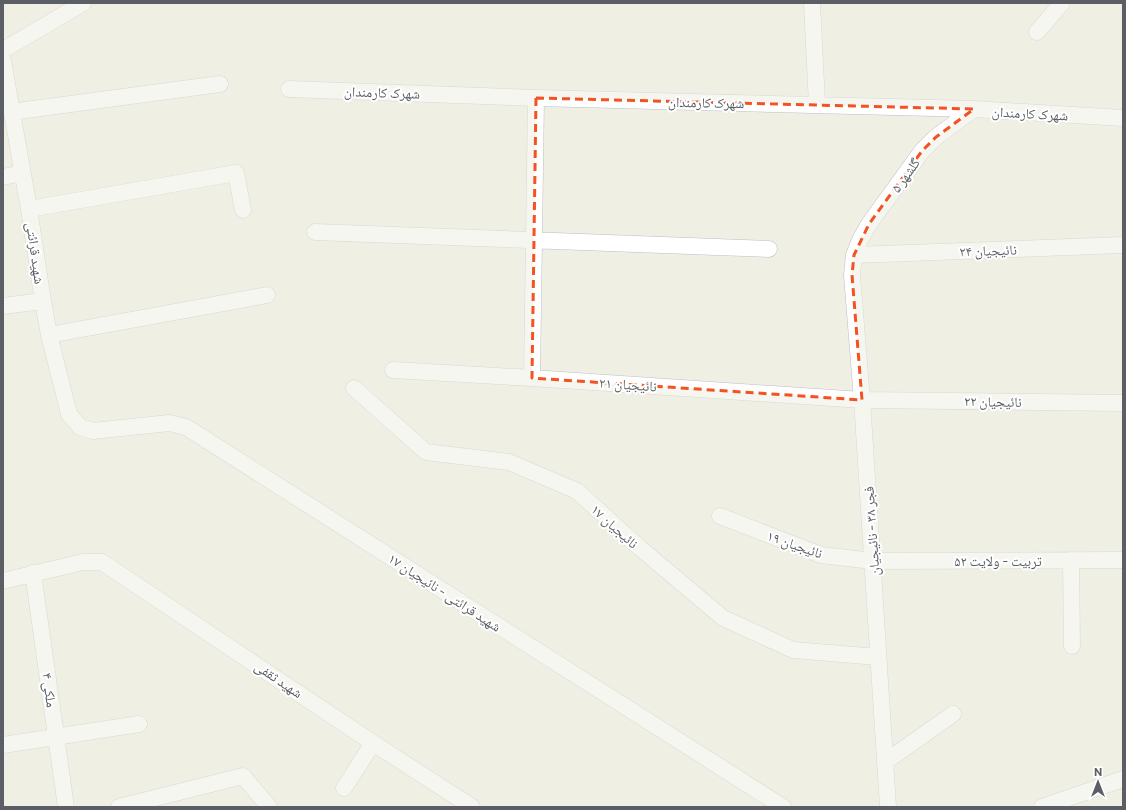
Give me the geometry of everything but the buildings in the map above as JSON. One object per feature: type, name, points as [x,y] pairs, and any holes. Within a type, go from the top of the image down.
[{"type":"street","points":[[3,50],[83,3]]},
{"type":"street","points":[[812,3],[817,104]]},
{"type":"street","points":[[1038,32],[1062,3]]},
{"type":"street","name":"شهید قرائتی","points":[[3,61],[49,335],[69,414],[80,427],[93,431]]},
{"type":"street","points":[[12,112],[220,84]]},
{"type":"street","name":"شهرک کارمندان","points":[[289,89],[536,98],[974,109],[1123,118]]},
{"type":"street","points":[[532,378],[536,98]]},
{"type":"street","name":"گلشهر ۵","points":[[854,255],[869,224],[922,151],[936,137],[974,109]]},
{"type":"street","points":[[3,177],[22,173]]},
{"type":"street","points":[[29,209],[236,173],[243,210]]},
{"type":"street","points":[[315,232],[769,248]]},
{"type":"street","name":"نائیجیان ۲۴","points":[[854,255],[1123,245]]},
{"type":"street","name":"فجر ۳۸ - نائیجیان","points":[[854,255],[852,275],[862,400],[888,807]]},
{"type":"street","points":[[49,335],[267,295]]},
{"type":"street","points":[[3,306],[43,301]]},
{"type":"street","name":"نائیجیان ۲۱","points":[[393,370],[862,400]]},
{"type":"street","name":"نائیجیان ۱۷","points":[[354,388],[426,452],[509,462],[577,491],[640,548],[723,618],[793,650],[878,657]]},
{"type":"street","name":"نائیجیان ۲۲","points":[[862,400],[1123,403]]},
{"type":"street","name":"شهید قرائتی - نائیجیان ۱۷","points":[[93,431],[169,423],[186,427],[783,807]]},
{"type":"street","name":"نائیجیان ۱۹","points":[[720,516],[821,555],[872,561]]},
{"type":"street","points":[[1071,560],[1072,646]]},
{"type":"street","name":"تربیت - ولایت ۵۲","points":[[872,561],[1123,560]]},
{"type":"street","name":"شهید ثقفی","points":[[3,581],[83,562],[102,562],[111,566],[373,743],[472,807]]},
{"type":"street","name":"ملکی ۴","points":[[33,573],[66,807]]},
{"type":"street","points":[[885,762],[953,714]]},
{"type":"street","points":[[3,745],[138,724]]},
{"type":"street","points":[[344,788],[373,743]]},
{"type":"street","points":[[119,807],[243,776],[269,807]]},
{"type":"street","points":[[1042,807],[1123,779]]},
{"type":"highlighted area","points":[[536,98],[974,109],[936,137],[922,151],[869,224],[854,255],[852,275],[862,400],[532,378]]}]
